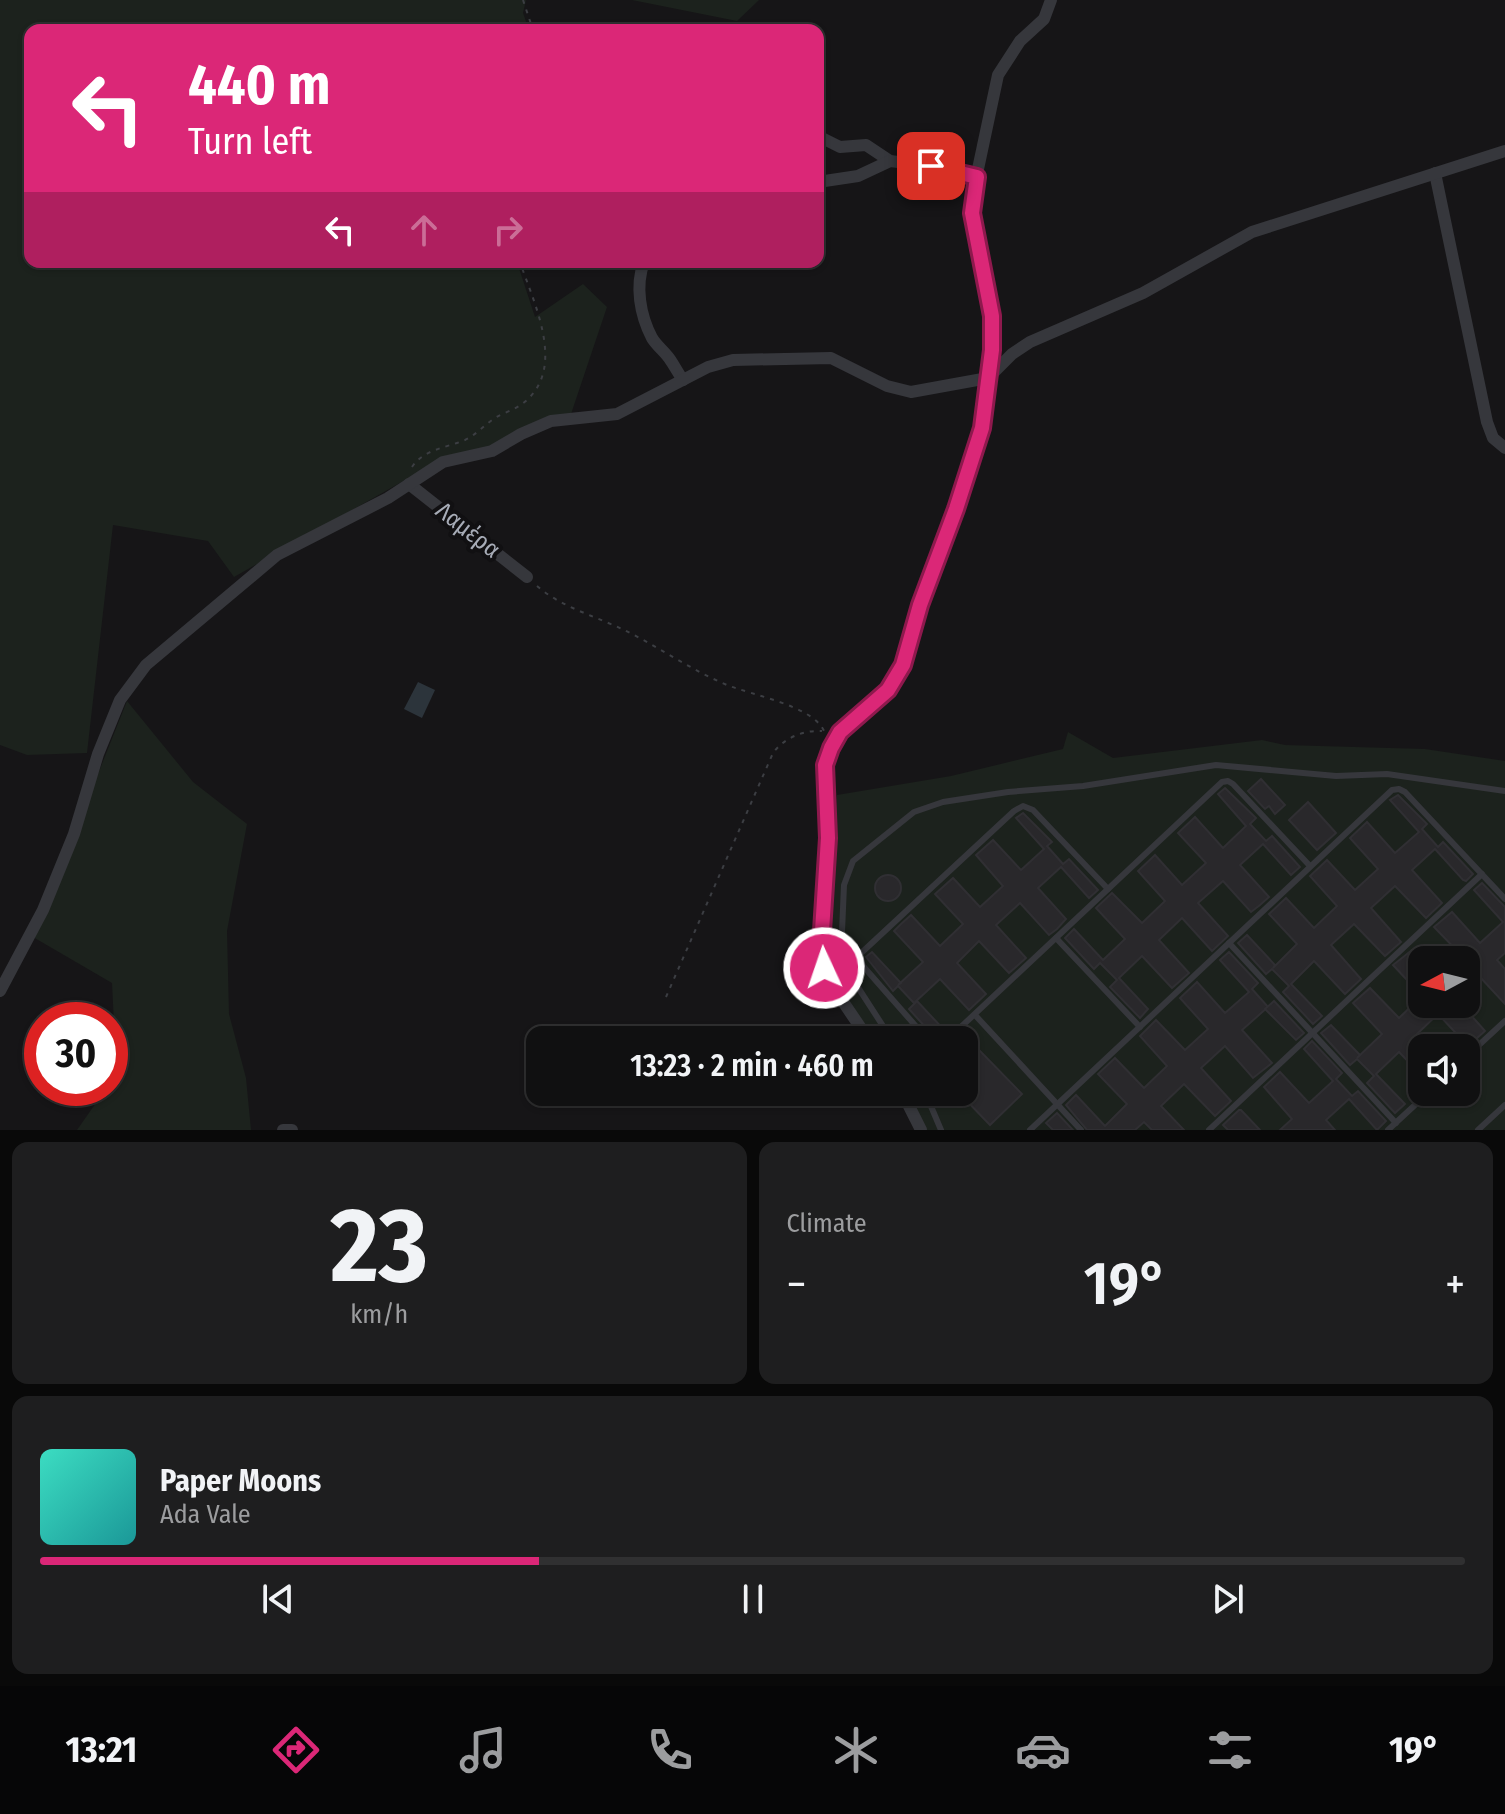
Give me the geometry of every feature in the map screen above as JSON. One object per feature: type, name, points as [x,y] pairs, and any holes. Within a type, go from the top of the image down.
[{"type":"street","points":[[859,1026],[824,968],[822,931],[828,838],[825,765],[840,732],[888,690],[903,665],[920,605],[982,428],[992,350],[992,316],[972,213],[977,177],[998,75],[1020,41],[1044,19],[1051,0]]},
{"type":"street","points":[[824,139],[840,147],[866,145],[890,161],[931,166],[977,177]]},
{"type":"street","points":[[0,991],[43,910],[74,834],[98,754],[120,700],[146,665],[277,555],[388,498],[443,462],[492,451],[551,421],[617,414],[708,367],[733,360],[831,358],[887,386],[911,392],[988,378],[1012,354],[1030,342],[1143,293],[1252,232],[1505,151]]},
{"type":"street","points":[[824,181],[858,176],[890,161]]},
{"type":"street","points":[[1435,173],[1487,422],[1493,438],[1505,448]]},
{"type":"street","points":[[642,268],[639,293],[644,315],[653,339],[683,380]]},
{"type":"street","name":"Λαμέρα","points":[[409,484],[527,577]]},
{"type":"street","points":[[909,1106],[921,1130]]},
{"type":"street","points":[[283,1130],[292,1130]]},
{"type":"lane","points":[[883,1026],[850,975],[841,955],[844,885],[853,861],[914,812],[943,802],[1008,792],[1083,786],[1216,765],[1336,776],[1387,774],[1505,791]]},
{"type":"lane","points":[[963,1026],[1216,787],[1228,781],[1310,866]]},
{"type":"lane","points":[[1030,1130],[1387,793],[1399,789],[1405,792],[1505,899]]},
{"type":"lane","points":[[916,1026],[863,966],[859,955],[1014,811],[1023,806],[1033,810],[1108,889]]},
{"type":"lane","points":[[1209,1130],[1482,874]]},
{"type":"lane","points":[[1056,938],[1140,1027]]},
{"type":"lane","points":[[1229,943],[1396,1123]]},
{"type":"lane","points":[[975,1015],[1081,1130]]},
{"type":"lane","points":[[1480,1044],[1505,1021]]},
{"type":"lane","points":[[1478,1130],[1505,1105]]},
{"type":"lane","points":[[931,1106],[941,1130]]},
{"type":"lane","points":[[1388,1130],[1414,1106]]},
{"type":"path","points":[[523,0],[531,24]]},
{"type":"path","points":[[409,484],[410,470],[418,457],[467,439],[495,418],[522,404],[539,385],[546,357],[539,313],[522,268]]},
{"type":"path","points":[[527,577],[550,597],[626,630],[726,685],[807,714],[821,724],[823,731],[798,735],[779,745],[773,753],[666,997]]},
{"type":"shaded area","points":[[0,0],[526,0],[523,13],[527,24],[24,24],[24,268],[519,268],[535,317],[583,284],[607,307],[571,414],[502,443],[428,467],[234,577],[208,541],[113,525],[87,753],[27,755],[0,745]]},
{"type":"shaded area","points":[[632,0],[759,0],[737,21]]},
{"type":"shaded area","points":[[418,682],[435,690],[422,718],[404,709]]},
{"type":"shaded area","points":[[127,701],[193,782],[247,824],[227,931],[229,1014],[246,1078],[251,1130],[77,1130],[94,1106],[128,1106],[128,1002],[113,1002],[112,983],[33,937]]},
{"type":"shaded area","points":[[1068,732],[1113,758],[1262,740],[1285,745],[1425,749],[1505,761],[1505,1130],[924,1130],[913,1106],[978,1106],[978,1026],[865,1026],[828,967],[827,912],[837,795],[951,776],[1063,749]]},
{"type":"building","points":[[1261,779],[1285,805],[1275,814],[1269,806],[1265,809],[1248,791]]},
{"type":"building","points":[[1225,788],[1256,818],[1250,824],[1266,841],[1272,836],[1300,867],[1291,875],[1263,844],[1240,865],[1269,897],[1251,912],[1223,881],[1198,903],[1228,936],[1212,951],[1182,918],[1159,940],[1189,973],[1172,988],[1142,956],[1119,978],[1148,1009],[1140,1018],[1110,987],[1117,980],[1100,963],[1094,969],[1065,938],[1074,929],[1103,960],[1125,939],[1096,908],[1112,893],[1142,923],[1165,901],[1138,871],[1155,855],[1182,885],[1206,863],[1178,833],[1195,817],[1223,848],[1246,826],[1218,794]]},
{"type":"building","points":[[1398,795],[1427,824],[1422,829],[1438,847],[1443,842],[1473,874],[1466,881],[1463,880],[1435,849],[1412,870],[1442,903],[1426,918],[1395,886],[1371,908],[1401,942],[1385,956],[1354,924],[1331,945],[1361,979],[1345,994],[1314,961],[1291,984],[1322,1016],[1313,1024],[1283,992],[1289,986],[1272,969],[1266,974],[1238,943],[1247,935],[1275,965],[1273,968],[1297,944],[1269,914],[1286,898],[1314,928],[1337,906],[1310,876],[1327,860],[1355,890],[1378,869],[1350,838],[1367,822],[1395,853],[1419,832],[1390,800]]},
{"type":"building","points":[[1308,802],[1336,833],[1317,850],[1289,820]]},
{"type":"building","points":[[1023,813],[1052,842],[1047,846],[1063,864],[1069,859],[1098,890],[1089,898],[1061,867],[1038,888],[1066,919],[1057,929],[1049,935],[1020,903],[996,925],[1026,958],[1009,973],[979,941],[957,963],[986,994],[969,1010],[940,979],[914,1003],[898,986],[893,991],[866,957],[872,952],[901,983],[923,962],[894,931],[900,925],[911,915],[940,946],[963,924],[935,894],[953,878],[980,907],[1003,886],[976,855],[993,840],[1021,870],[1044,849],[1016,818]]},
{"type":"building","points":[[888,875],[897,879],[901,888],[897,897],[888,901],[879,897],[875,888],[879,879]]},
{"type":"building","points":[[1482,883],[1505,907],[1505,953],[1497,960],[1505,969],[1505,1004],[1480,977],[1480,946],[1452,946],[1434,927],[1452,912],[1480,943],[1503,922],[1474,890]]},
{"type":"building","points":[[1229,952],[1258,983],[1252,989],[1268,1007],[1242,1030],[1272,1063],[1253,1078],[1225,1046],[1201,1068],[1231,1101],[1215,1116],[1184,1084],[1161,1106],[1184,1130],[1152,1130],[1144,1122],[1135,1130],[1087,1130],[1066,1105],[1076,1095],[1105,1126],[1127,1104],[1098,1074],[1115,1058],[1144,1088],[1167,1066],[1140,1036],[1156,1020],[1185,1050],[1208,1029],[1180,998],[1197,982],[1225,1013],[1249,992],[1220,960]]},
{"type":"building","points":[[1408,953],[1408,981],[1393,965]]},
{"type":"building","points":[[1370,988],[1399,1018],[1408,1009],[1408,1018],[1434,1018],[1417,1034],[1408,1034],[1408,1061],[1399,1052],[1376,1074],[1405,1104],[1395,1113],[1367,1083],[1374,1076],[1357,1059],[1350,1065],[1321,1033],[1331,1025],[1360,1055],[1357,1058],[1382,1034],[1353,1003]]},
{"type":"building","points":[[917,1001],[940,1026],[924,1026],[909,1009]]},
{"type":"building","points":[[1274,1001],[1304,1033],[1296,1040],[1265,1009]]},
{"type":"building","points":[[1442,1018],[1473,1018],[1485,1031],[1480,1035],[1457,1034]]},
{"type":"building","points":[[1312,1041],[1342,1073],[1336,1079],[1352,1096],[1358,1091],[1386,1121],[1377,1130],[1349,1099],[1326,1120],[1335,1130],[1280,1130],[1292,1119],[1264,1087],[1280,1072],[1309,1103],[1333,1081],[1304,1049]]},
{"type":"building","points":[[980,1051],[1022,1094],[990,1125],[972,1106],[978,1106]]},
{"type":"building","points":[[1239,1110],[1260,1130],[1228,1130],[1223,1125]]},
{"type":"building","points":[[1057,1113],[1073,1130],[1053,1130],[1046,1123]]},
{"type":"route","points":[[824,968],[822,931],[828,838],[825,765],[840,732],[888,690],[903,665],[920,605],[982,428],[992,350],[992,316],[972,213],[977,177],[931,166]]}]
